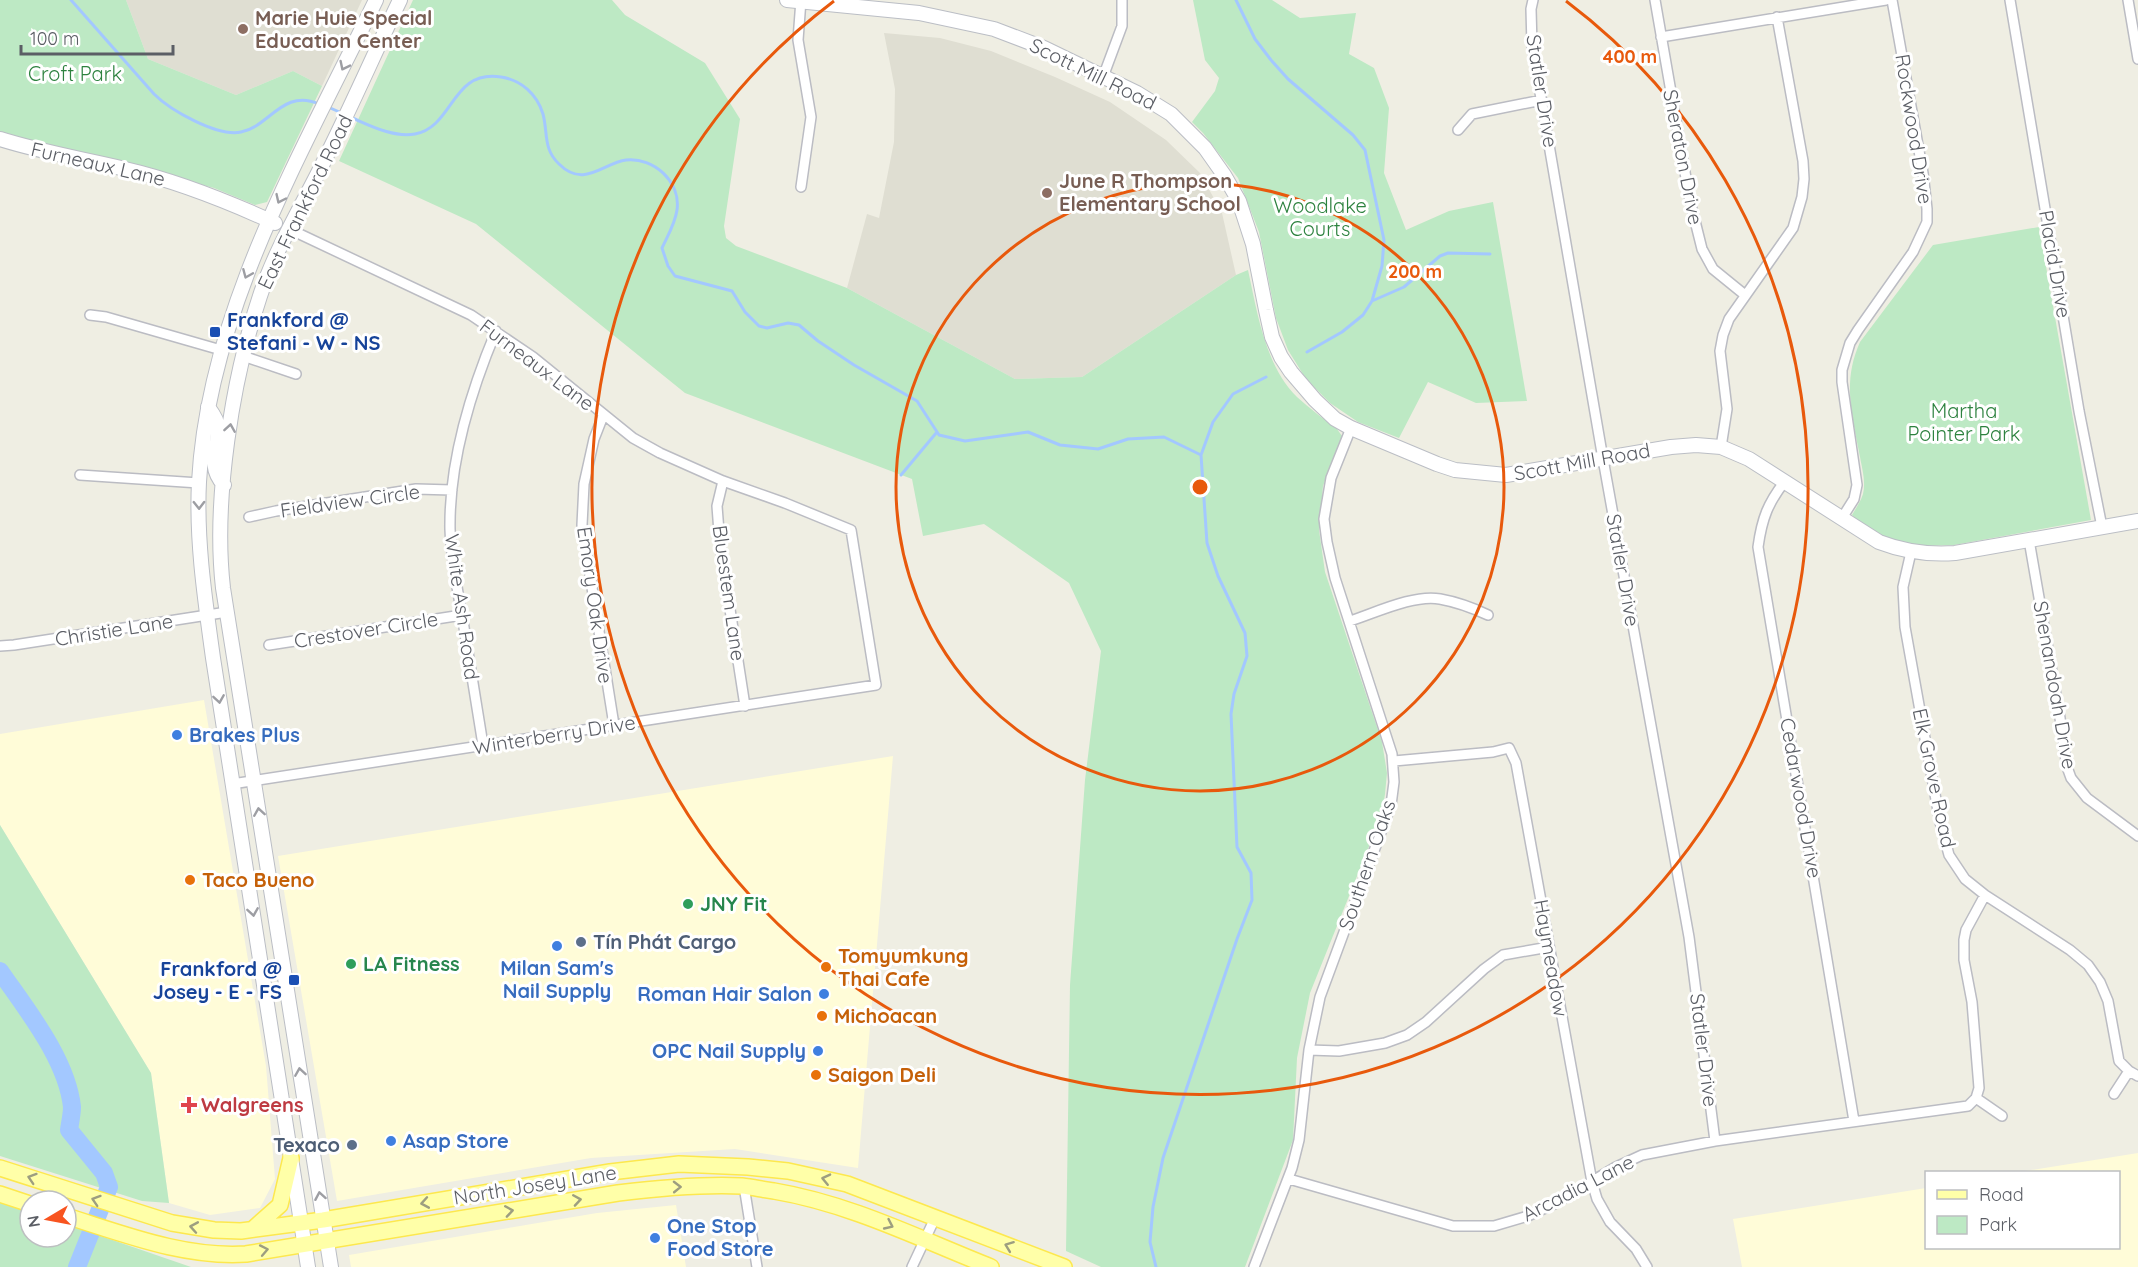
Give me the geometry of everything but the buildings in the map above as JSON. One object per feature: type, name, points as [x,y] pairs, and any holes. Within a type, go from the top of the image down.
[{"type":"main road","name":"East Frankford Road","points":[[308,1267],[207,615],[202,564],[199,483],[208,407],[221,350],[242,286],[270,220],[376,0]]},
{"type":"main road","name":"Scott Mill Road","points":[[787,0],[879,8],[960,21],[1030,42],[1137,93],[1171,114],[1205,148],[1239,201],[1253,244],[1272,337],[1291,372],[1314,400],[1335,419],[1437,464],[1478,473],[1506,475],[1671,447],[1696,445],[1721,447],[1749,459],[1879,542],[1911,552],[1931,554],[1955,553],[2138,521]]},
{"type":"main road","name":"East Frankford Road","points":[[332,1267],[219,556],[227,447],[243,356],[260,296],[288,229],[331,147],[398,3]]},
{"type":"main road","name":"Furneaux Lane","points":[[0,139],[24,147],[126,169],[191,188],[288,229]]},
{"type":"main road","points":[[208,407],[216,423],[214,468],[217,477],[224,485]]},
{"type":"main road","points":[[267,1001],[289,997]]},
{"type":"main road","points":[[252,1229],[280,1204],[291,1158]]},
{"type":"main road","name":"North Josey Lane","points":[[0,1168],[172,1223],[214,1230],[252,1229],[323,1220],[610,1172],[680,1164],[748,1167],[788,1171],[859,1188],[1064,1267]]},
{"type":"main road","points":[[610,1172],[618,1193]]},
{"type":"main road","name":"North Josey Lane","points":[[78,1220],[187,1251],[223,1255],[246,1254],[618,1193],[667,1187],[744,1186],[799,1196],[852,1211],[991,1267]]},
{"type":"main road","points":[[0,1194],[18,1200]]},
{"type":"street","points":[[1103,77],[1122,26],[1122,0]]},
{"type":"street","name":"Statler Drive","points":[[1533,0],[1531,9],[1532,46],[1689,937],[1715,1141]]},
{"type":"street","name":"Sheraton Drive","points":[[1655,0],[1690,201],[1702,249],[1713,269],[1746,295]]},
{"type":"street","points":[[1661,37],[1886,0]]},
{"type":"street","name":"Rockwood Drive","points":[[1842,519],[1854,499],[1857,485],[1842,382],[1844,358],[1858,330],[1913,252],[1927,222],[1923,173],[1892,0]]},
{"type":"street","name":"Placid Drive","points":[[2010,0],[2080,417],[2102,527]]},
{"type":"street","points":[[2128,0],[2138,59]]},
{"type":"street","points":[[801,1],[798,40],[811,117],[801,187]]},
{"type":"street","points":[[1721,447],[1727,409],[1720,351],[1723,335],[1729,319],[1793,228],[1799,212],[1804,179],[1777,17]]},
{"type":"street","points":[[1458,130],[1472,114],[1542,100]]},
{"type":"street","name":"Furneaux Lane","points":[[288,229],[443,301],[496,331],[533,357],[603,416],[633,438],[660,453],[723,481],[851,530],[876,686]]},
{"type":"street","points":[[90,315],[106,317],[221,350]]},
{"type":"street","name":"White Ash Road","points":[[483,746],[453,566],[452,490],[460,439],[471,396],[496,331]]},
{"type":"street","points":[[243,356],[296,374]]},
{"type":"street","name":"Emory Oak Drive","points":[[603,416],[594,439],[584,484],[582,525],[614,725]]},
{"type":"street","name":"Southern Oaks","points":[[1254,1267],[1289,1179],[1299,1140],[1309,1050],[1320,997],[1391,805],[1394,761],[1329,557],[1324,519],[1331,478],[1351,428]]},
{"type":"street","points":[[80,475],[199,483]]},
{"type":"street","name":"Bluestem Lane","points":[[723,481],[717,506],[720,545],[746,706]]},
{"type":"street","name":"Cedarwood Drive","points":[[1785,481],[1766,510],[1758,547],[1854,1121]]},
{"type":"street","name":"Fieldview Circle","points":[[249,517],[416,489],[452,490]]},
{"type":"street","name":"Shenandoah Drive","points":[[2029,540],[2067,767],[2071,778],[2087,798],[2138,836]]},
{"type":"street","name":"Elk Grove Road","points":[[1911,552],[1904,587],[1905,627],[1940,822],[1949,855],[1965,879],[1985,895],[2070,950],[2088,966],[2100,982],[2108,1001],[2119,1061],[2134,1073],[2114,1094]]},
{"type":"street","points":[[1350,621],[1416,599],[1438,598],[1488,615]]},
{"type":"street","name":"Christie Lane","points":[[0,645],[227,612]]},
{"type":"street","name":"Crestover Circle","points":[[269,645],[462,615]]},
{"type":"street","name":"Winterberry Drive","points":[[232,784],[876,686]]},
{"type":"street","name":"Haymeadow","points":[[1394,761],[1493,752],[1509,748],[1516,763],[1592,1182],[1610,1222],[1636,1249],[1647,1267]]},
{"type":"street","points":[[1985,895],[1966,930],[1964,960],[1972,1002],[1979,1076],[1980,1088],[1976,1098],[2002,1116]]},
{"type":"street","points":[[1309,1050],[1339,1052],[1385,1043],[1407,1035],[1426,1022],[1484,969],[1503,955],[1549,947]]},
{"type":"street","name":"Arcadia Lane","points":[[1289,1179],[1453,1226],[1494,1226],[1528,1216],[1554,1204],[1616,1167],[1642,1155],[1715,1141],[1968,1106],[1976,1098]]},
{"type":"street","points":[[744,1186],[757,1267]]},
{"type":"street","points":[[912,1267],[935,1218]]},
{"type":"shaded area","name":"Marie Huie Special Education Center","points":[[126,0],[362,0],[322,86],[293,71],[236,95],[148,59]]},
{"type":"shaded area","name":"June R Thompson Elementary School","points":[[884,33],[940,38],[991,51],[1110,102],[1166,140],[1200,173],[1222,213],[1236,275],[1082,377],[1015,379],[847,288],[867,214],[879,218],[894,142],[895,89]]},
{"type":"shaded area","points":[[204,700],[266,1066],[275,1179],[260,1208],[210,1215],[169,1203],[151,1073],[0,825],[0,734]]},
{"type":"shaded area","points":[[893,756],[858,1168],[735,1149],[591,1158],[337,1201],[278,856]]},
{"type":"shaded area","points":[[2138,1153],[2138,1267],[1742,1267],[1733,1219],[1925,1188],[1925,1249],[2120,1249],[2120,1171],[2025,1171]]},
{"type":"shaded area","points":[[676,1205],[686,1267],[351,1267],[349,1255],[597,1213]]},
{"type":"green space","name":"Croft Park","points":[[0,0],[126,0],[148,59],[236,95],[293,71],[322,86],[267,202],[255,205],[214,188],[0,132]]},
{"type":"green space","points":[[413,0],[612,0],[625,15],[705,63],[740,119],[724,226],[726,238],[736,246],[847,288],[1015,379],[1082,377],[1236,275],[1248,270],[1259,320],[1277,370],[1297,397],[1337,429],[1342,436],[1323,486],[1319,530],[1325,572],[1382,742],[1387,773],[1382,814],[1310,993],[1297,1058],[1293,1140],[1245,1267],[1101,1267],[1066,1251],[1070,985],[1085,780],[1101,651],[1069,583],[984,524],[923,536],[912,479],[685,393],[476,224],[339,161]]},
{"type":"green space","name":"Woodlake Courts","points":[[1193,0],[1272,0],[1300,18],[1356,13],[1349,54],[1374,68],[1389,108],[1384,173],[1406,230],[1449,211],[1493,202],[1527,401],[1476,403],[1428,382],[1399,438],[1358,422],[1330,403],[1306,379],[1288,350],[1276,318],[1259,232],[1238,178],[1192,122],[1215,91],[1219,78],[1205,60]]},
{"type":"green space","name":"Martha Pointer Park","points":[[2039,227],[2091,520],[1954,545],[1922,546],[1886,538],[1859,522],[1852,515],[1864,489],[1863,470],[1850,399],[1851,371],[1860,342],[1933,245]]},
{"type":"green space","points":[[0,825],[151,1073],[169,1203],[142,1201],[0,1156]]},
{"type":"green space","points":[[0,1202],[18,1208],[18,1249],[78,1249],[78,1228],[191,1267],[0,1267]]},
{"type":"waterway","points":[[71,0],[154,94],[195,121],[220,130],[241,132],[251,129],[277,110],[296,101],[306,100],[319,104]]},
{"type":"waterway","points":[[1236,0],[1255,39],[1271,60],[1288,79],[1353,135],[1365,150],[1384,240],[1382,266],[1372,301],[1363,315],[1342,332],[1307,352]]},
{"type":"waterway","points":[[350,117],[390,132],[415,134],[428,129],[438,121],[462,90],[472,82],[485,77],[501,77],[515,81],[537,100],[543,114],[550,153],[568,171],[585,175],[618,162],[636,160],[664,173],[675,190],[677,200],[673,225],[662,248],[668,266],[675,276],[732,291],[745,312],[759,326],[767,328],[788,323],[799,325],[854,365],[917,401],[939,435],[965,441],[1028,432],[1060,445],[1098,449],[1128,439],[1164,437],[1201,455],[1207,543],[1218,576],[1245,633],[1247,656],[1234,694],[1231,714],[1237,847],[1251,873],[1252,900],[1163,1158],[1153,1207],[1150,1242],[1156,1267]]},
{"type":"waterway","points":[[328,107],[344,114]]},
{"type":"waterway","points":[[1372,301],[1404,287],[1440,256],[1448,253],[1490,254]]},
{"type":"waterway","points":[[1201,455],[1213,422],[1233,394],[1266,377]]},
{"type":"waterway","points":[[901,475],[937,432]]},
{"type":"waterway","points":[[0,971],[54,1053],[69,1089],[72,1107],[69,1130],[104,1173],[109,1187],[77,1267]]},
{"type":"place","name":"Marie Huie Special Education Center","points":[[243,29]]},
{"type":"place","name":"June R Thompson Elementary School","points":[[1047,193]]},
{"type":"place","name":"Frankford @ Stefani - W - NS","points":[[215,332]]},
{"type":"place","name":"Brakes Plus","points":[[177,735]]},
{"type":"place","name":"Taco Bueno","points":[[190,880]]},
{"type":"place","name":"JNY Fit","points":[[688,904]]},
{"type":"place","name":"Tín Phát Cargo","points":[[581,942]]},
{"type":"place","name":"Milan Sam's Nail Supply","points":[[557,946]]},
{"type":"place","name":"LA Fitness","points":[[351,964]]},
{"type":"place","name":"Tomyumkung Thai Cafe","points":[[826,967]]},
{"type":"place","name":"Frankford @ Josey - E - FS","points":[[294,980]]},
{"type":"place","name":"Roman Hair Salon","points":[[824,994]]},
{"type":"place","name":"Michoacan","points":[[822,1016]]},
{"type":"place","name":"OPC Nail Supply","points":[[818,1051]]},
{"type":"place","name":"Saigon Deli","points":[[816,1075]]},
{"type":"place","name":"Walgreens","points":[[189,1105]]},
{"type":"place","name":"Asap Store","points":[[391,1141]]},
{"type":"place","name":"Texaco","points":[[352,1145]]},
{"type":"place","name":"One Stop Food Store","points":[[655,1238]]}]
